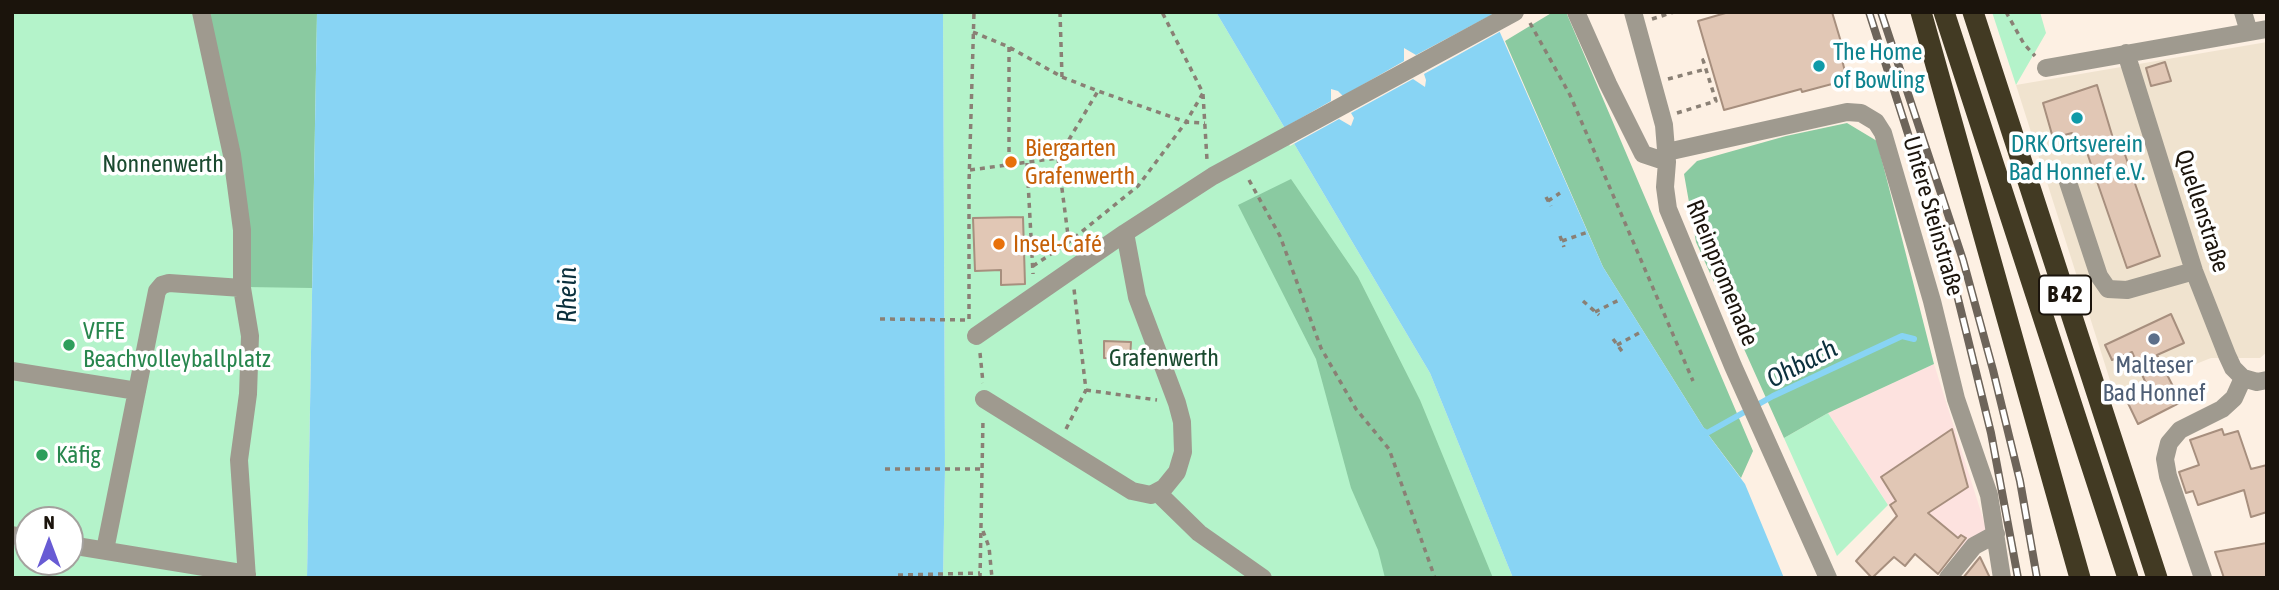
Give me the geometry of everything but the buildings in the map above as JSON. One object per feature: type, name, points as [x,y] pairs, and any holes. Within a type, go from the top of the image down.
[{"type":"highway","points":[[1921,12],[2080,578]]},
{"type":"highway","name":"B 42","points":[[1944,12],[2128,578]]},
{"type":"highway","name":"B 42","points":[[1973,12],[2157,578]]},
{"type":"street","points":[[84,547],[247,576],[239,460],[248,394],[250,336],[242,288],[242,230],[232,155],[201,12]]},
{"type":"street","points":[[1576,12],[1643,154],[1667,157]]},
{"type":"street","name":"Rheinpromenade","points":[[1633,12],[1662,118],[1667,157],[1665,187],[1668,209],[1733,366],[1828,578]]},
{"type":"street","points":[[2046,68],[2258,30],[2244,12]]},
{"type":"street","points":[[972,328],[1033,297],[1211,178],[1521,15]]},
{"type":"street","name":"Quellenstraße","points":[[2126,52],[2194,271],[2227,355],[2243,378]]},
{"type":"street","name":"Untere Steinstraße","points":[[1667,157],[1847,112],[1861,113],[1876,122],[1883,133],[1928,288],[1956,399],[1989,495],[2002,578]]},
{"type":"street","points":[[2065,173],[2099,276],[2108,289],[2127,290],[2194,271]]},
{"type":"street","points":[[984,399],[1132,491],[1152,495],[1164,488],[1177,472],[1183,452],[1182,422],[1137,297],[1125,233]]},
{"type":"street","points":[[105,550],[157,291],[162,285],[169,283],[242,288]]},
{"type":"street","points":[[12,371],[137,391]]},
{"type":"street","points":[[2203,578],[2168,476],[2165,458],[2169,443],[2180,430],[2222,410],[2234,398],[2243,378],[2257,382],[2267,380]]},
{"type":"street","points":[[1157,492],[1199,533],[1263,578]]},
{"type":"street","points":[[1948,578],[1973,546],[1996,534]]},
{"type":"path","points":[[898,575],[980,575],[984,399],[980,347],[972,328],[970,170],[974,12]]},
{"type":"path","points":[[1060,12],[1062,77]]},
{"type":"path","points":[[1162,12],[1203,93],[1211,178]]},
{"type":"path","points":[[2006,12],[2024,44],[2046,68]]},
{"type":"path","points":[[1521,15],[1570,95],[1693,381]]},
{"type":"path","points":[[973,32],[1098,92],[1186,122],[1205,123]]},
{"type":"path","points":[[1009,47],[1009,164]]},
{"type":"path","points":[[1662,118],[1716,101],[1703,60],[1709,59]]},
{"type":"path","points":[[1653,84],[1706,69]]},
{"type":"path","points":[[1069,242],[1058,158],[1098,92]]},
{"type":"path","points":[[1033,266],[1069,242],[1138,186],[1186,122],[1203,93]]},
{"type":"path","points":[[970,170],[1058,158]]},
{"type":"path","points":[[1027,162],[1033,297]]},
{"type":"path","points":[[1249,180],[1280,236],[1321,348],[1356,409],[1389,449],[1436,578]]},
{"type":"path","points":[[1549,201],[1560,193]]},
{"type":"path","points":[[1564,247],[1561,238],[1588,232]]},
{"type":"path","points":[[1057,446],[1086,390],[1072,271]]},
{"type":"path","points":[[1583,301],[1597,313],[1621,299]]},
{"type":"path","points":[[880,319],[972,328]]},
{"type":"path","points":[[1617,345],[1639,333]]},
{"type":"path","points":[[1613,339],[1624,354]]},
{"type":"path","points":[[1086,390],[1177,402]]},
{"type":"path","points":[[885,469],[981,469]]},
{"type":"path","points":[[982,529],[989,547],[992,578]]},
{"type":"shaded area","points":[[2267,42],[2267,352],[2260,358],[2211,358],[2115,396],[2016,85]]},
{"type":"shaded area","points":[[1934,364],[1988,534],[1965,563],[1913,520],[1904,529],[1828,413]]},
{"type":"green space","name":"Nonnenwerth","points":[[12,12],[317,12],[307,578],[12,578]]},
{"type":"green space","points":[[206,12],[317,12],[312,288],[246,287]]},
{"type":"green space","name":"Grafenwerth","points":[[943,12],[1216,12],[1430,373],[1513,578],[943,578]]},
{"type":"green space","points":[[1553,12],[1566,12],[1753,451],[1741,478],[1707,433],[1603,267],[1505,41]]},
{"type":"green space","points":[[1992,12],[2040,12],[2046,33],[2016,85]]},
{"type":"green space","points":[[1847,123],[1877,141],[1934,364],[1828,413],[1784,438],[1696,242],[1684,174],[1697,161],[1786,136]]},
{"type":"green space","points":[[1291,179],[1358,277],[1420,400],[1493,578],[1385,578],[1378,550],[1351,488],[1316,359],[1238,205]]},
{"type":"green space","points":[[1828,413],[1888,505],[1837,556],[1784,438]]},
{"type":"water","name":"Rhein","points":[[317,12],[943,12],[943,578],[307,578]]},
{"type":"water","points":[[1216,12],[1491,12],[1603,267],[1707,433],[1745,484],[1784,578],[1513,578],[1430,373]]},
{"type":"pier","points":[[1495,13],[1503,30],[1424,74],[1425,87],[1413,79],[1351,113],[1354,118],[1351,126],[1339,119],[1290,146],[1280,130],[1331,101],[1331,89],[1343,96],[1404,61],[1404,48],[1416,55]]},
{"type":"waterway","name":"Ohbach","points":[[1702,430],[1707,433],[1773,396],[1902,336],[1914,339]]},
{"type":"railway","points":[[1869,12],[1949,262],[1991,433],[2018,578]]},
{"type":"railway","points":[[1881,12],[1963,260],[2020,481],[2037,578]]},
{"type":"place","name":"The Home of Bowling","points":[[1819,66]]},
{"type":"place","name":"DRK Ortsverein Bad Honnef e.V.","points":[[2077,118]]},
{"type":"place","name":"Biergarten Grafenwerth","points":[[1011,162]]},
{"type":"place","name":"Insel-Café","points":[[999,244]]},
{"type":"place","name":"Malteser Bad Honnef","points":[[2154,339]]},
{"type":"place","name":"VFFE Beachvolleyballplatz","points":[[69,345]]},
{"type":"place","name":"Käfig","points":[[42,455]]}]
